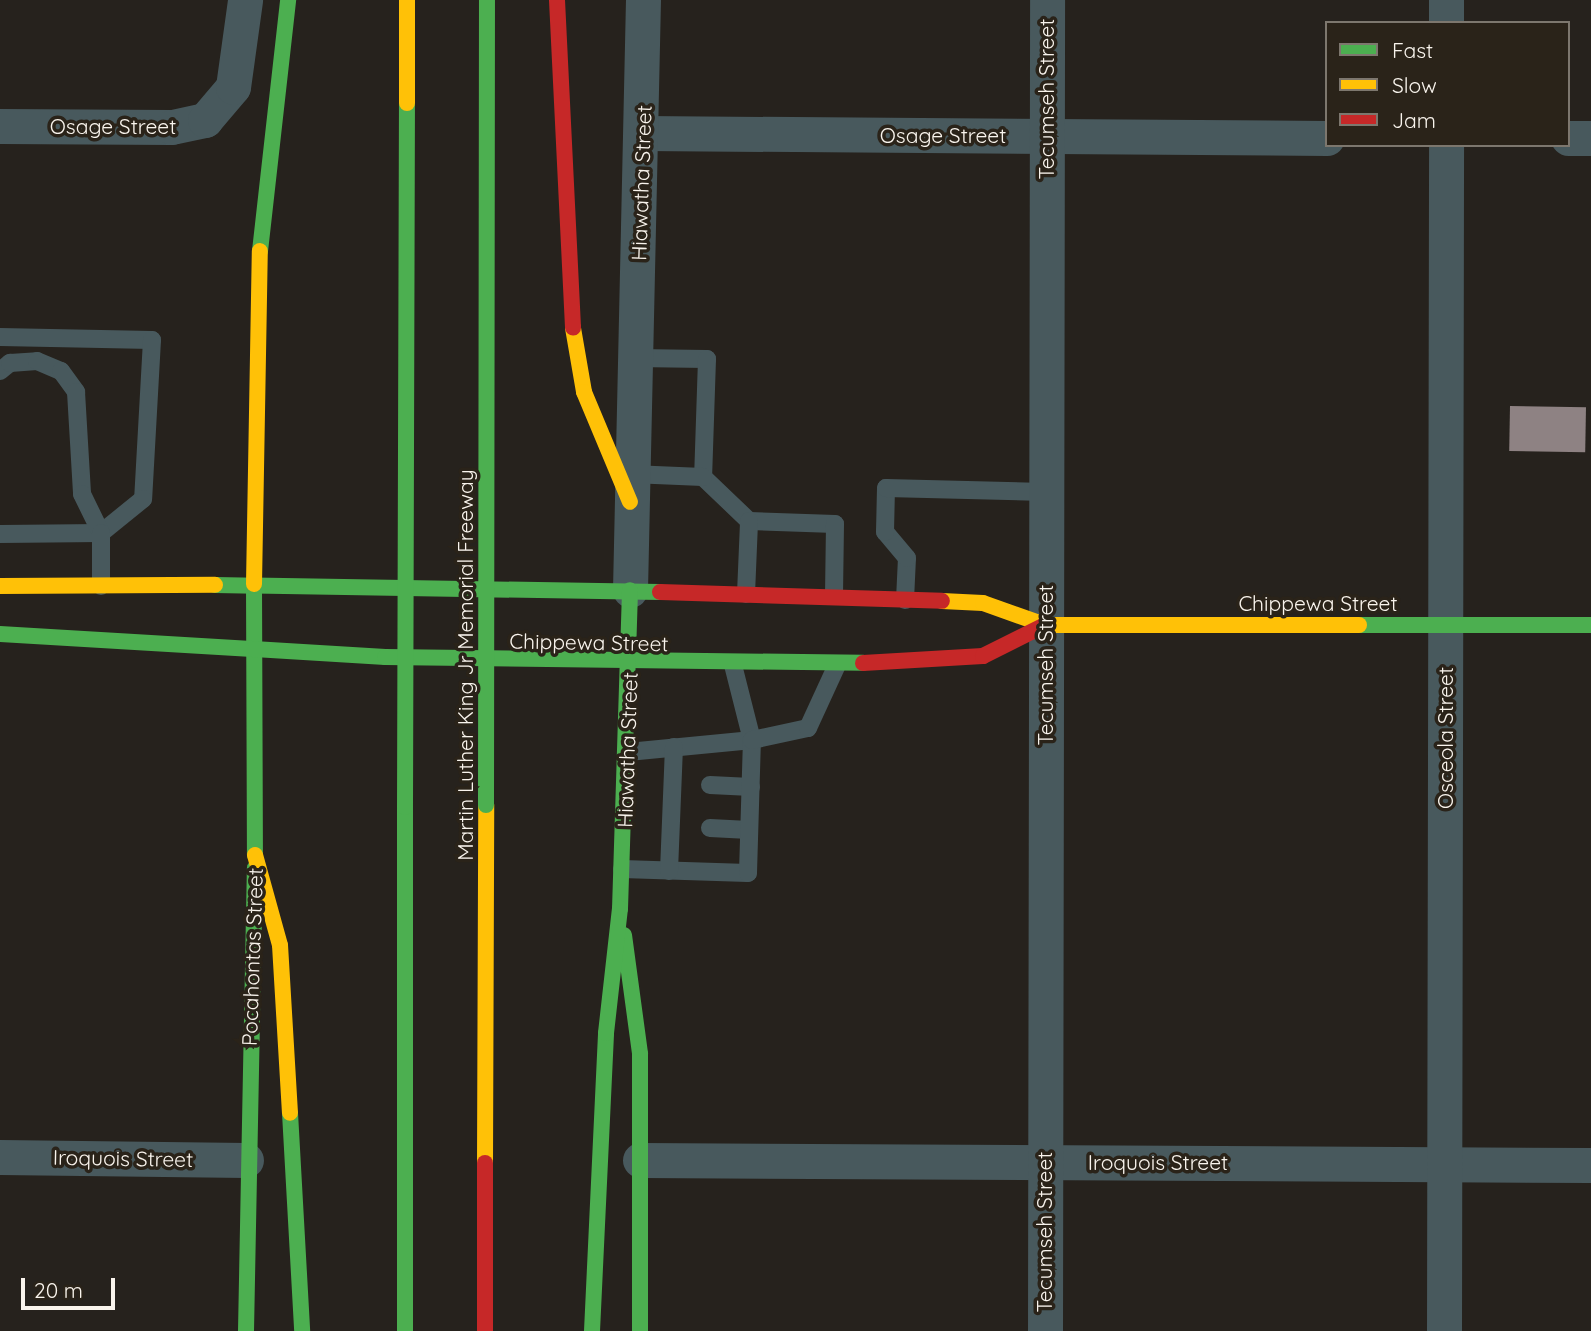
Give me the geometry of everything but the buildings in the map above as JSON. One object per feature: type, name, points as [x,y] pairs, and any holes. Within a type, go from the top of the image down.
[{"type":"main road","name":"Pocahontas Street","points":[[246,1331],[246,1160],[255,855],[253,649],[260,254],[288,0]]},
{"type":"main road","points":[[405,1331],[407,0]]},
{"type":"main road","name":"Martin Luther King Jr Memorial Freeway","points":[[485,1331],[487,0]]},
{"type":"main road","points":[[557,0],[573,331],[584,392],[630,488]]},
{"type":"main road","name":"Chippewa Street","points":[[0,586],[254,584],[834,596],[983,603],[1045,625],[1591,625]]},
{"type":"main road","name":"Hiawatha Street","points":[[630,590],[628,752],[620,909],[640,1054],[640,1331]]},
{"type":"main road","name":"Chippewa Street","points":[[0,634],[253,649],[630,665],[837,665],[983,656],[1045,625]]},
{"type":"main road","points":[[255,855],[280,945],[303,1331]]},
{"type":"main road","points":[[592,1331],[606,1033],[620,909]]},
{"type":"street","name":"Osage Street","points":[[0,126],[185,127],[220,107],[238,71],[244,0]]},
{"type":"street","name":"Hiawatha Street","points":[[630,590],[630,488],[643,133],[643,0]]},
{"type":"street","name":"Tecumseh Street","points":[[1045,1331],[1047,0]]},
{"type":"street","points":[[1446,0],[1446,21]]},
{"type":"street","name":"Osage Street","points":[[643,133],[1325,138]]},
{"type":"street","points":[[1570,138],[1591,138]]},
{"type":"street","name":"Osceola Street","points":[[1444,1331],[1446,147]]},
{"type":"street","name":"Iroquois Street","points":[[0,1157],[246,1160]]},
{"type":"street","name":"Iroquois Street","points":[[640,1160],[1591,1165]]},
{"type":"lane","points":[[0,337],[152,340],[148,481],[130,514],[101,533],[0,534]]},
{"type":"lane","points":[[635,358],[707,359],[703,477],[749,521],[835,524],[834,596]]},
{"type":"lane","points":[[0,371],[10,363],[37,361],[61,371],[76,392],[82,494],[101,533],[101,586]]},
{"type":"lane","points":[[630,488],[703,477]]},
{"type":"lane","points":[[905,600],[907,558],[885,533],[886,488],[1045,492]]},
{"type":"lane","points":[[746,594],[749,521]]},
{"type":"lane","points":[[622,869],[748,873],[752,740],[733,665]]},
{"type":"lane","points":[[628,752],[752,740],[808,728],[837,665]]},
{"type":"lane","points":[[669,871],[676,826],[674,747]]},
{"type":"lane","points":[[710,785],[751,787]]},
{"type":"lane","points":[[710,828],[749,830]]},
{"type":"traffic: fast","points":[[260,251],[288,0]]},
{"type":"traffic: fast","points":[[486,805],[487,0]]},
{"type":"traffic: fast","points":[[405,807],[407,103]]},
{"type":"traffic: fast","points":[[254,584],[255,855]]},
{"type":"traffic: fast","points":[[215,585],[660,592]]},
{"type":"traffic: fast","points":[[620,909],[630,590]]},
{"type":"traffic: fast","points":[[1359,625],[1591,625]]},
{"type":"traffic: fast","points":[[0,634],[385,657],[863,663]]},
{"type":"traffic: fast","points":[[405,807],[405,1331]]},
{"type":"traffic: fast","points":[[246,1331],[255,868]]},
{"type":"traffic: fast","points":[[592,1331],[606,1033],[620,909]]},
{"type":"traffic: fast","points":[[624,935],[640,1054],[640,1331]]},
{"type":"traffic: fast","points":[[290,1113],[302,1331]]},
{"type":"traffic: slow","points":[[407,0],[407,103]]},
{"type":"traffic: slow","points":[[254,584],[260,251]]},
{"type":"traffic: slow","points":[[573,328],[584,392],[630,502]]},
{"type":"traffic: slow","points":[[0,586],[215,585]]},
{"type":"traffic: slow","points":[[942,601],[983,603],[1045,625],[1359,625]]},
{"type":"traffic: slow","points":[[485,1163],[486,805]]},
{"type":"traffic: slow","points":[[255,855],[280,945],[290,1113]]},
{"type":"traffic: jam","points":[[557,0],[573,328]]},
{"type":"traffic: jam","points":[[660,592],[942,601]]},
{"type":"traffic: jam","points":[[863,663],[983,656],[1045,625]]},
{"type":"traffic: jam","points":[[485,1163],[485,1331]]}]
